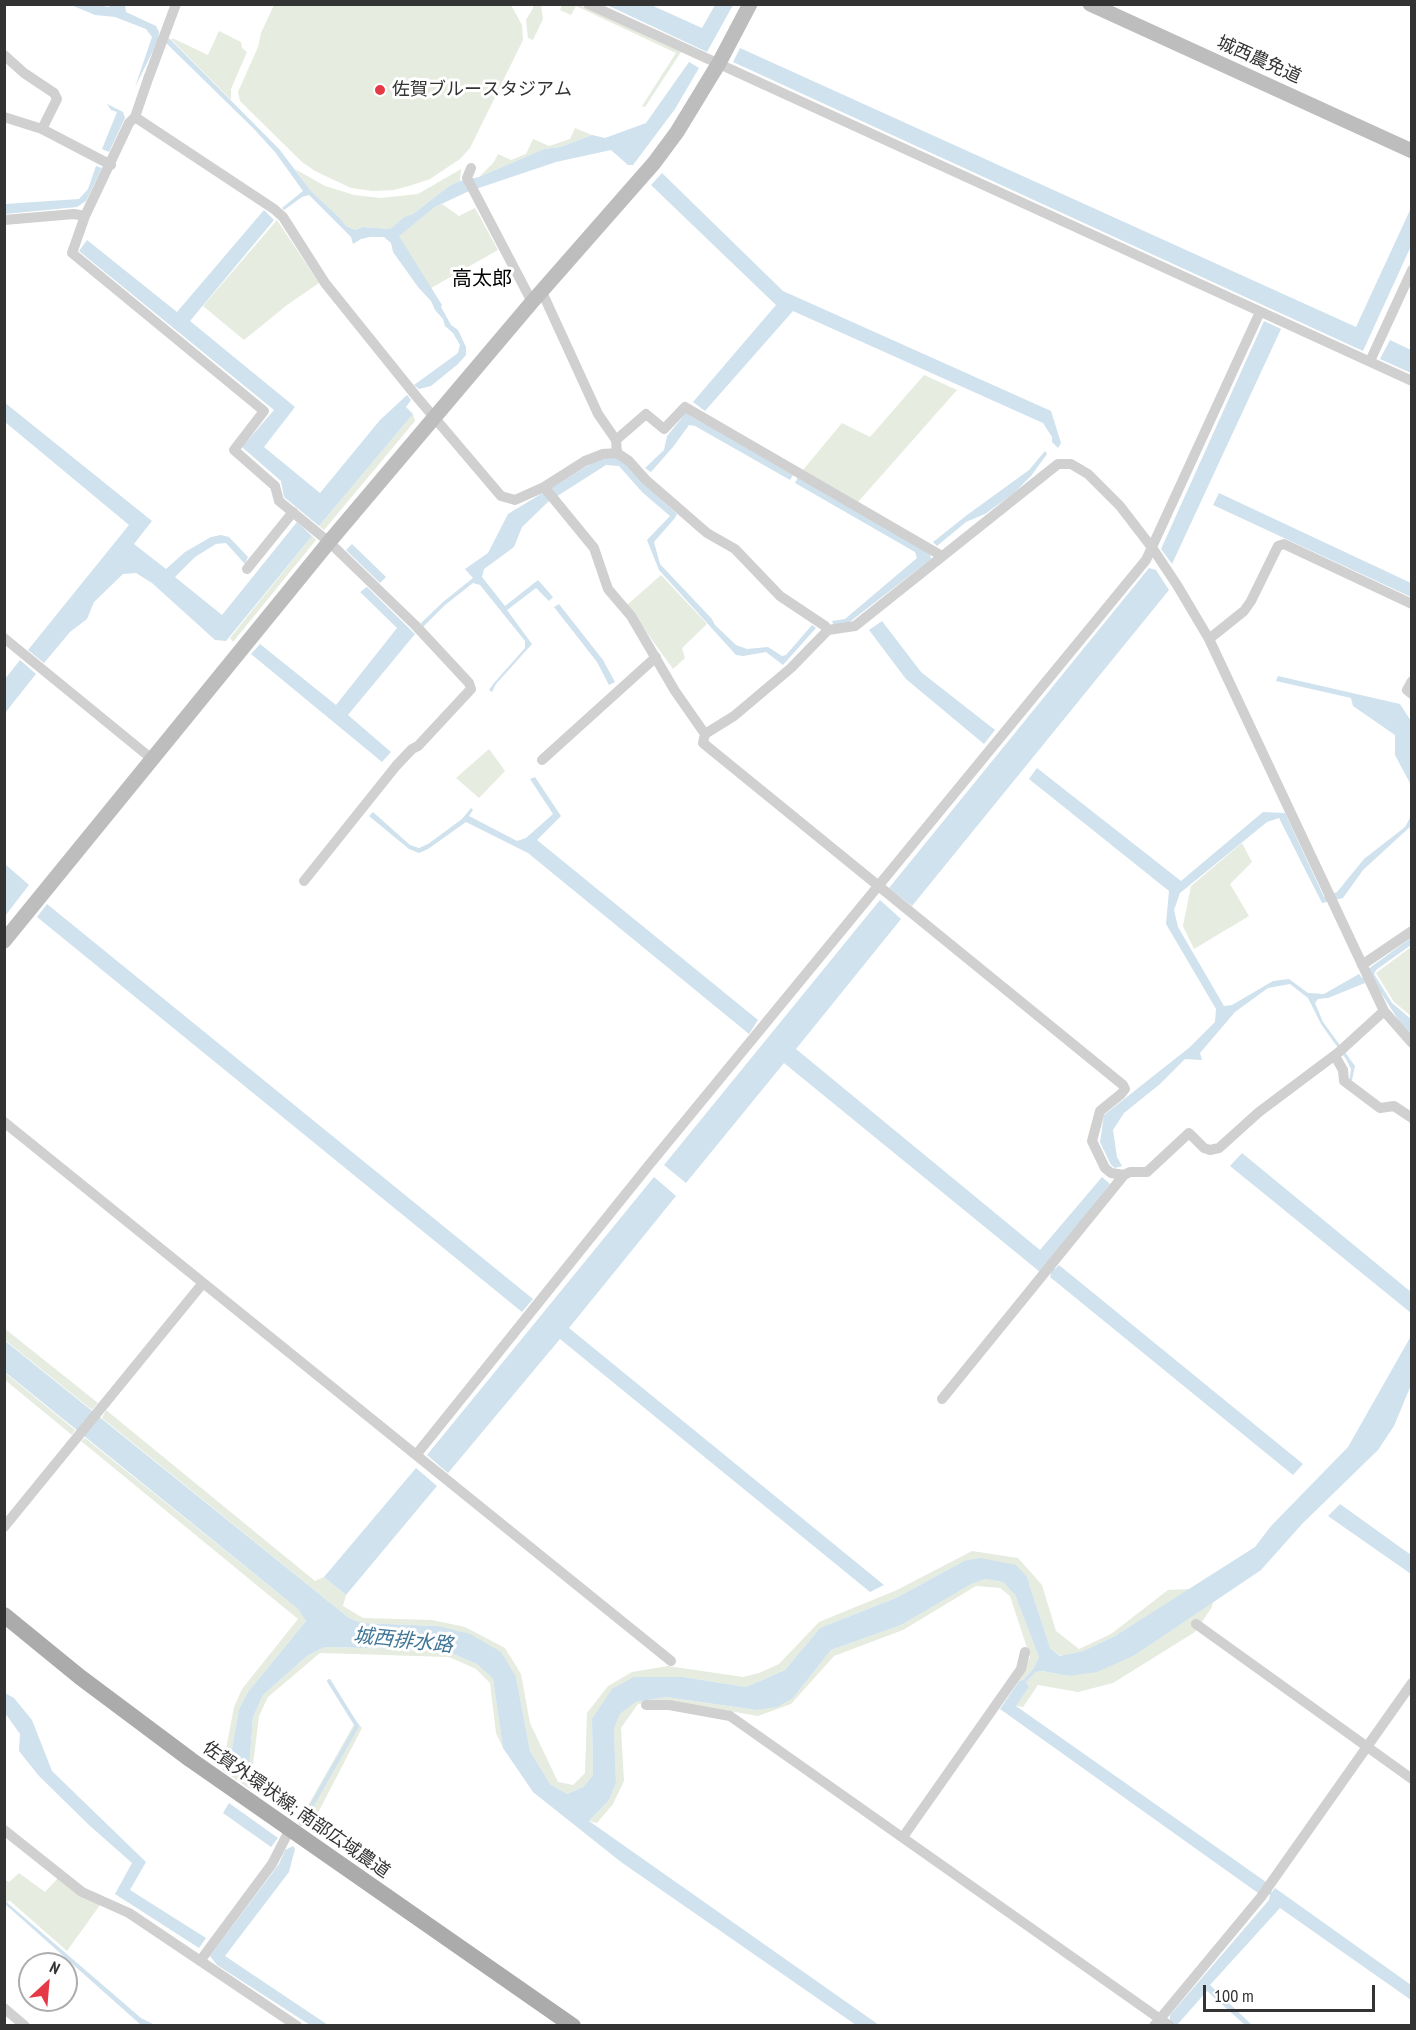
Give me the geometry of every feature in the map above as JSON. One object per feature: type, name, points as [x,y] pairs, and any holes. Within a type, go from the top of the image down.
[{"type":"main road","name":"佐賀外環状線; 南部広域農道","points":[[4,1615],[80,1677],[182,1753],[573,2025]]},
{"type":"street","points":[[176,4],[135,117],[129,123],[85,216],[72,253],[264,411],[234,450],[275,486],[279,501],[328,542],[416,626],[469,683],[471,689],[418,746],[412,749],[396,766],[304,881]]},
{"type":"street","points":[[588,4],[1412,381]]},
{"type":"street","points":[[4,941],[328,542],[434,416],[654,163],[677,132],[719,63],[750,4]]},
{"type":"street","name":"城西農免道","points":[[1090,4],[1412,151]]},
{"type":"street","points":[[4,55],[24,73],[54,93],[57,99],[42,129]]},
{"type":"street","points":[[4,117],[42,129],[111,165]]},
{"type":"street","points":[[135,117],[283,217],[325,283],[501,496],[515,500],[545,488],[585,461],[603,454],[617,453],[629,461],[646,480],[707,533],[735,549],[780,596],[828,630]]},
{"type":"street","points":[[469,173],[473,191],[537,297],[598,414],[616,440],[617,453]]},
{"type":"street","points":[[4,220],[74,214],[85,216]]},
{"type":"street","points":[[1370,361],[1412,270]]},
{"type":"street","points":[[416,1455],[642,1174],[1139,570],[1153,549],[1260,312]]},
{"type":"street","points":[[616,440],[646,414],[664,429],[685,407],[942,556]]},
{"type":"street","points":[[1384,1011],[1340,1052],[1259,1112],[1219,1148],[1210,1150],[1204,1148],[1189,1133],[1147,1172],[1124,1175],[1111,1173],[1092,1141],[1100,1111],[1121,1094],[1125,1089],[1123,1084],[703,743],[705,734],[734,716],[792,668],[828,630],[855,626],[1058,464],[1071,464],[1088,474],[1120,506],[1153,549],[1209,639],[1384,1011],[1412,1043]]},
{"type":"street","points":[[545,488],[594,548],[608,589],[631,616],[675,691],[705,734]]},
{"type":"street","points":[[247,569],[293,512]]},
{"type":"street","points":[[1209,639],[1244,611],[1278,546],[1284,544],[1412,604]]},
{"type":"street","points":[[4,638],[153,759]]},
{"type":"street","points":[[542,760],[656,657]]},
{"type":"street","points":[[1412,681],[1407,690],[1412,694]]},
{"type":"street","points":[[1366,973],[1412,931]]},
{"type":"street","points":[[1340,1052],[1344,1081],[1380,1108],[1394,1106],[1412,1118]]},
{"type":"street","points":[[4,1122],[671,1661]]},
{"type":"street","points":[[942,1399],[1124,1175]]},
{"type":"street","points":[[4,1527],[202,1283]]},
{"type":"street","points":[[1196,1624],[1412,1779]]},
{"type":"street","points":[[903,1837],[1021,1669],[1025,1652]]},
{"type":"street","points":[[1157,2021],[1262,1897],[1412,1683]]},
{"type":"street","points":[[646,1705],[669,1705],[729,1716],[903,1837],[1157,2021],[1170,2025]]},
{"type":"street","points":[[200,1961],[272,1864],[290,1829]]},
{"type":"street","points":[[4,1830],[82,1892],[129,1913],[297,2025]]},
{"type":"street","points":[[4,2008],[25,2025]]},
{"type":"shaded area","name":"佐賀ブルースタジアム","points":[[274,5],[511,5],[522,25],[523,40],[470,148],[460,159],[430,179],[394,190],[373,191],[351,188],[315,171],[302,162],[240,101],[238,92]]},
{"type":"shaded area","points":[[533,5],[541,5],[543,19],[533,40],[528,38],[526,20]]},
{"type":"shaded area","points":[[562,5],[579,5],[681,52],[645,107],[642,106],[676,53],[576,6],[571,15],[560,10]]},
{"type":"shaded area","points":[[219,31],[241,42],[242,48],[247,52],[231,89],[231,100],[172,40],[172,38],[208,55]]},
{"type":"shaded area","points":[[575,128],[592,135],[560,147],[544,149],[479,177],[494,162],[498,154],[511,160],[526,154],[533,139],[549,146],[570,139]]},
{"type":"shaded area","points":[[295,169],[325,186],[354,195],[381,198],[418,194],[461,169],[460,181],[449,186],[390,229],[363,227],[355,230],[346,226],[312,192]]},
{"type":"shaded area","points":[[442,204],[459,216],[475,208],[498,250],[431,288],[398,236]]},
{"type":"shaded area","points":[[277,220],[319,283],[287,305],[244,340],[203,306]]},
{"type":"shaded area","points":[[924,375],[957,390],[858,502],[803,470],[842,423],[870,437]]},
{"type":"shaded area","points":[[413,414],[415,421],[324,530],[319,526]]},
{"type":"shaded area","points":[[312,536],[316,540],[233,642],[230,638]]},
{"type":"shaded area","points":[[661,575],[707,624],[682,648],[685,658],[673,669],[627,605]]},
{"type":"shaded area","points":[[489,749],[505,771],[479,798],[456,778]]},
{"type":"shaded area","points":[[1242,843],[1252,862],[1230,884],[1249,916],[1194,949],[1183,926],[1191,886]]},
{"type":"shaded area","points":[[1411,947],[1411,1016],[1394,1002],[1376,973]]},
{"type":"shaded area","points":[[4,1328],[98,1403],[92,1410],[5,1340]]},
{"type":"shaded area","points":[[4,1372],[75,1430],[72,1435],[5,1380]]},
{"type":"shaded area","points":[[106,1410],[315,1581],[324,1577],[346,1595],[343,1606],[363,1618],[432,1620],[465,1627],[505,1648],[521,1674],[530,1723],[558,1782],[573,1785],[585,1773],[587,1713],[608,1686],[632,1672],[668,1666],[743,1677],[759,1673],[779,1664],[819,1622],[897,1590],[972,1551],[1018,1558],[1042,1585],[1056,1631],[1079,1649],[1111,1634],[1168,1590],[1190,1589],[1115,1636],[1083,1651],[1061,1656],[1050,1648],[1027,1577],[964,1561],[898,1597],[820,1628],[785,1670],[746,1687],[683,1677],[592,1719],[593,1775],[583,1787],[567,1794],[550,1784],[530,1751],[516,1677],[438,1626],[362,1623],[349,1618],[102,1418]]},
{"type":"shaded area","points":[[85,1438],[298,1609],[306,1621],[248,1692],[239,1709],[229,1767],[245,1774],[249,1769],[253,1717],[263,1695],[307,1656],[325,1647],[444,1650],[477,1664],[493,1679],[503,1748],[496,1733],[490,1683],[476,1669],[449,1657],[320,1653],[268,1697],[259,1716],[250,1789],[222,1770],[234,1707],[242,1689],[298,1619],[81,1441]]},
{"type":"shaded area","points":[[985,1579],[1003,1582],[1015,1595],[1039,1657],[1033,1669],[1023,1680],[1019,1681],[1030,1657],[1010,1596],[1000,1588],[976,1586],[903,1630],[834,1656],[791,1704],[758,1716],[666,1700],[638,1704],[621,1728],[624,1781],[613,1804],[597,1823],[589,1821],[609,1800],[616,1783],[614,1729],[620,1714],[636,1702],[666,1697],[756,1710],[793,1698],[831,1650],[901,1625],[970,1584]]},
{"type":"shaded area","points":[[1213,1602],[1195,1632],[1113,1683],[1078,1692],[1038,1685],[1023,1707],[1016,1706],[1029,1687],[1026,1682],[1036,1672],[1069,1676],[1135,1655]]},
{"type":"shaded area","points":[[356,1721],[362,1728],[309,1830],[298,1823]]},
{"type":"shaded area","points":[[19,1873],[45,1892],[58,1878],[100,1905],[67,1951],[9,1900],[8,1902],[5,1900],[4,1879],[9,1882]]},
{"type":"water","points":[[71,5],[109,7],[110,5],[125,5],[126,12],[156,26],[159,32],[158,41],[135,87],[152,37],[146,29],[115,17],[95,15]]},
{"type":"water","points":[[607,5],[651,5],[702,28],[715,5],[733,5],[707,52]]},
{"type":"water","points":[[169,38],[279,149],[312,192],[346,226],[355,230],[363,227],[390,229],[449,186],[460,181],[479,177],[544,149],[560,147],[592,135],[605,138],[646,123],[689,62],[699,68],[675,109],[633,165],[628,165],[611,150],[556,162],[467,192],[435,207],[399,236],[442,305],[451,325],[458,330],[466,347],[466,355],[458,364],[431,386],[419,389],[414,385],[458,353],[460,345],[453,333],[445,326],[431,301],[393,252],[391,243],[384,237],[370,237],[353,244],[351,237],[309,195],[302,197],[284,210],[282,208],[303,191],[275,152],[254,129],[166,43]]},
{"type":"water","points":[[740,48],[1356,327],[1411,208],[1411,246],[1363,351],[733,62]]},
{"type":"water","points":[[107,104],[123,112],[125,118],[109,152],[102,149],[117,112],[111,110]]},
{"type":"water","points":[[96,166],[102,168],[86,201],[77,207],[5,214],[5,204],[79,199],[88,189]]},
{"type":"water","points":[[662,173],[783,291],[1051,411],[1061,443],[1058,448],[1052,442],[1052,437],[1043,423],[793,311],[705,411],[693,402],[776,305],[651,185]]},
{"type":"water","points":[[264,210],[274,220],[190,321],[295,407],[264,447],[320,493],[380,420],[407,395],[411,400],[406,407],[413,414],[319,526],[284,497],[281,481],[242,447],[274,410],[79,251],[87,240],[177,312]]},
{"type":"water","points":[[1264,321],[1281,329],[1172,564],[1161,549]]},
{"type":"water","points":[[1390,340],[1411,350],[1411,373],[1380,359]]},
{"type":"water","points":[[4,402],[152,521],[134,544],[166,569],[185,552],[211,537],[221,535],[229,537],[248,557],[245,564],[226,543],[216,544],[195,557],[175,577],[222,615],[297,522],[312,536],[226,641],[215,640],[152,583],[136,573],[123,574],[94,602],[87,619],[70,632],[44,663],[28,650],[129,525],[5,422]]},
{"type":"water","points":[[686,413],[793,475],[790,480],[695,426],[689,425],[651,472],[645,468],[664,450],[667,436]]},
{"type":"water","points":[[1045,451],[1047,454],[1031,476],[1014,493],[985,514],[966,522],[937,546],[933,542],[1029,470]]},
{"type":"water","points":[[602,457],[620,458],[677,514],[654,542],[660,564],[736,645],[747,649],[768,647],[782,656],[786,655],[812,625],[816,628],[783,665],[766,652],[736,655],[659,570],[647,540],[670,516],[642,492],[619,466],[606,465],[548,502],[522,527],[514,547],[484,569],[482,577],[505,606],[538,580],[553,597],[549,601],[536,588],[507,610],[532,644],[496,684],[492,692],[489,690],[494,683],[525,648],[525,641],[480,585],[473,583],[445,605],[423,627],[421,623],[473,578],[465,569],[488,553],[508,514]]},
{"type":"water","points":[[798,477],[930,554],[931,559],[847,624],[834,626],[832,621],[845,619],[917,558],[915,552],[795,483]]},
{"type":"water","points":[[1219,493],[1411,583],[1411,597],[1213,505]]},
{"type":"water","points":[[352,544],[386,577],[380,583],[346,550]]},
{"type":"water","points":[[1149,568],[1156,570],[1169,590],[912,906],[889,888]]},
{"type":"water","points":[[367,587],[415,634],[348,715],[391,752],[382,762],[251,654],[260,644],[336,705],[397,628],[360,592]]},
{"type":"water","points":[[559,604],[603,660],[615,682],[609,685],[597,662],[554,607]]},
{"type":"water","points":[[882,621],[921,672],[995,730],[984,744],[906,679],[869,630]]},
{"type":"water","points":[[20,660],[36,674],[5,713],[5,679]]},
{"type":"water","points":[[1278,676],[1400,704],[1411,721],[1411,785],[1395,755],[1395,735],[1353,706],[1351,698],[1276,681]]},
{"type":"water","points":[[1037,768],[1181,881],[1263,812],[1285,813],[1324,897],[1337,892],[1364,859],[1405,827],[1411,816],[1411,826],[1363,870],[1343,898],[1322,903],[1279,818],[1267,822],[1180,893],[1174,910],[1178,927],[1224,1006],[1232,1005],[1273,981],[1289,979],[1308,993],[1324,994],[1359,974],[1362,978],[1370,975],[1368,969],[1411,938],[1411,945],[1376,970],[1374,974],[1392,1003],[1411,1019],[1411,1036],[1404,1029],[1371,977],[1364,980],[1365,983],[1328,998],[1318,999],[1315,1003],[1323,1022],[1355,1066],[1352,1080],[1349,1082],[1351,1069],[1321,1024],[1308,998],[1290,984],[1268,988],[1235,1012],[1200,1053],[1202,1060],[1185,1059],[1160,1084],[1124,1113],[1113,1130],[1117,1157],[1122,1166],[1115,1168],[1111,1165],[1100,1142],[1104,1115],[1190,1047],[1215,1022],[1216,1009],[1166,924],[1169,891],[1029,779]]},
{"type":"water","points":[[535,777],[561,816],[537,840],[758,1020],[749,1034],[528,853],[466,822],[419,853],[409,849],[369,816],[373,812],[410,845],[419,848],[462,819],[471,808],[473,810],[469,816],[517,841],[526,838],[553,814],[530,779]]},
{"type":"water","points":[[5,864],[29,885],[5,916]]},
{"type":"water","points":[[880,900],[901,919],[796,1049],[1040,1250],[1102,1177],[1110,1184],[1048,1263],[1055,1269],[1059,1265],[1303,1464],[1293,1475],[1050,1277],[1051,1274],[1044,1268],[1040,1272],[784,1063],[686,1183],[664,1165]]},
{"type":"water","points":[[47,904],[533,1299],[522,1312],[37,917]]},
{"type":"water","points":[[1242,1153],[1411,1292],[1411,1313],[1230,1166]]},
{"type":"water","points":[[654,1177],[676,1196],[569,1328],[884,1585],[870,1592],[560,1339],[448,1473],[427,1455]]},
{"type":"water","name":"城西排水路","points":[[1411,1336],[1411,1385],[1394,1426],[1378,1450],[1302,1524],[1261,1570],[1135,1655],[1097,1672],[1069,1676],[1036,1672],[1026,1682],[1029,1687],[1016,1706],[1266,1882],[1264,1887],[1272,1892],[1275,1888],[1411,1985],[1411,2000],[1280,1908],[1210,1985],[1252,2025],[1245,2025],[1207,1991],[1177,2025],[1165,2025],[1170,2015],[1269,1900],[1270,1895],[1262,1890],[1258,1893],[1000,1709],[1019,1681],[1023,1680],[1033,1669],[1039,1657],[1015,1595],[1003,1582],[985,1579],[971,1584],[901,1625],[831,1650],[793,1698],[777,1707],[756,1710],[666,1697],[636,1702],[620,1714],[614,1729],[616,1783],[609,1800],[589,1821],[879,2025],[856,2025],[621,1862],[533,1792],[503,1748],[493,1679],[477,1664],[444,1650],[325,1647],[307,1656],[263,1695],[253,1717],[249,1769],[245,1774],[229,1766],[239,1709],[248,1692],[306,1621],[298,1609],[5,1372],[4,1340],[349,1618],[362,1623],[438,1626],[470,1634],[501,1652],[516,1677],[530,1751],[550,1784],[567,1794],[583,1787],[593,1775],[592,1719],[612,1689],[634,1677],[683,1677],[746,1687],[785,1670],[820,1628],[898,1597],[964,1561],[980,1558],[1016,1565],[1027,1577],[1050,1648],[1060,1656],[1083,1651],[1115,1636],[1255,1547],[1271,1526],[1348,1447]]},
{"type":"water","points":[[416,1468],[437,1486],[346,1595],[324,1577]]},
{"type":"water","points":[[1340,1504],[1411,1555],[1411,1574],[1328,1516]]},
{"type":"water","points":[[5,1693],[14,1698],[32,1720],[52,1771],[146,1862],[130,1890],[206,1938],[199,1948],[115,1894],[132,1863],[39,1776],[19,1751],[20,1734],[5,1713]]},
{"type":"water","points":[[229,1803],[278,1838],[271,1847],[223,1813]]},
{"type":"water","points":[[293,1846],[295,1849],[289,1872],[225,1956],[328,2025],[310,2025],[217,1965],[210,1956],[279,1864],[285,1850]]},
{"type":"water","points":[[4,1900],[64,1952],[59,1952],[5,1904]]},
{"type":"water","points":[[78,1964],[141,2018],[155,2025],[141,2025],[78,1969]]},
{"type":"waterway","points":[[301,1824],[357,1726],[329,1681]]},
{"type":"place","name":"佐賀ブルースタジアム","points":[[380,90]]},
{"type":"district","name":"高太郎","points":[[482,279]]}]
